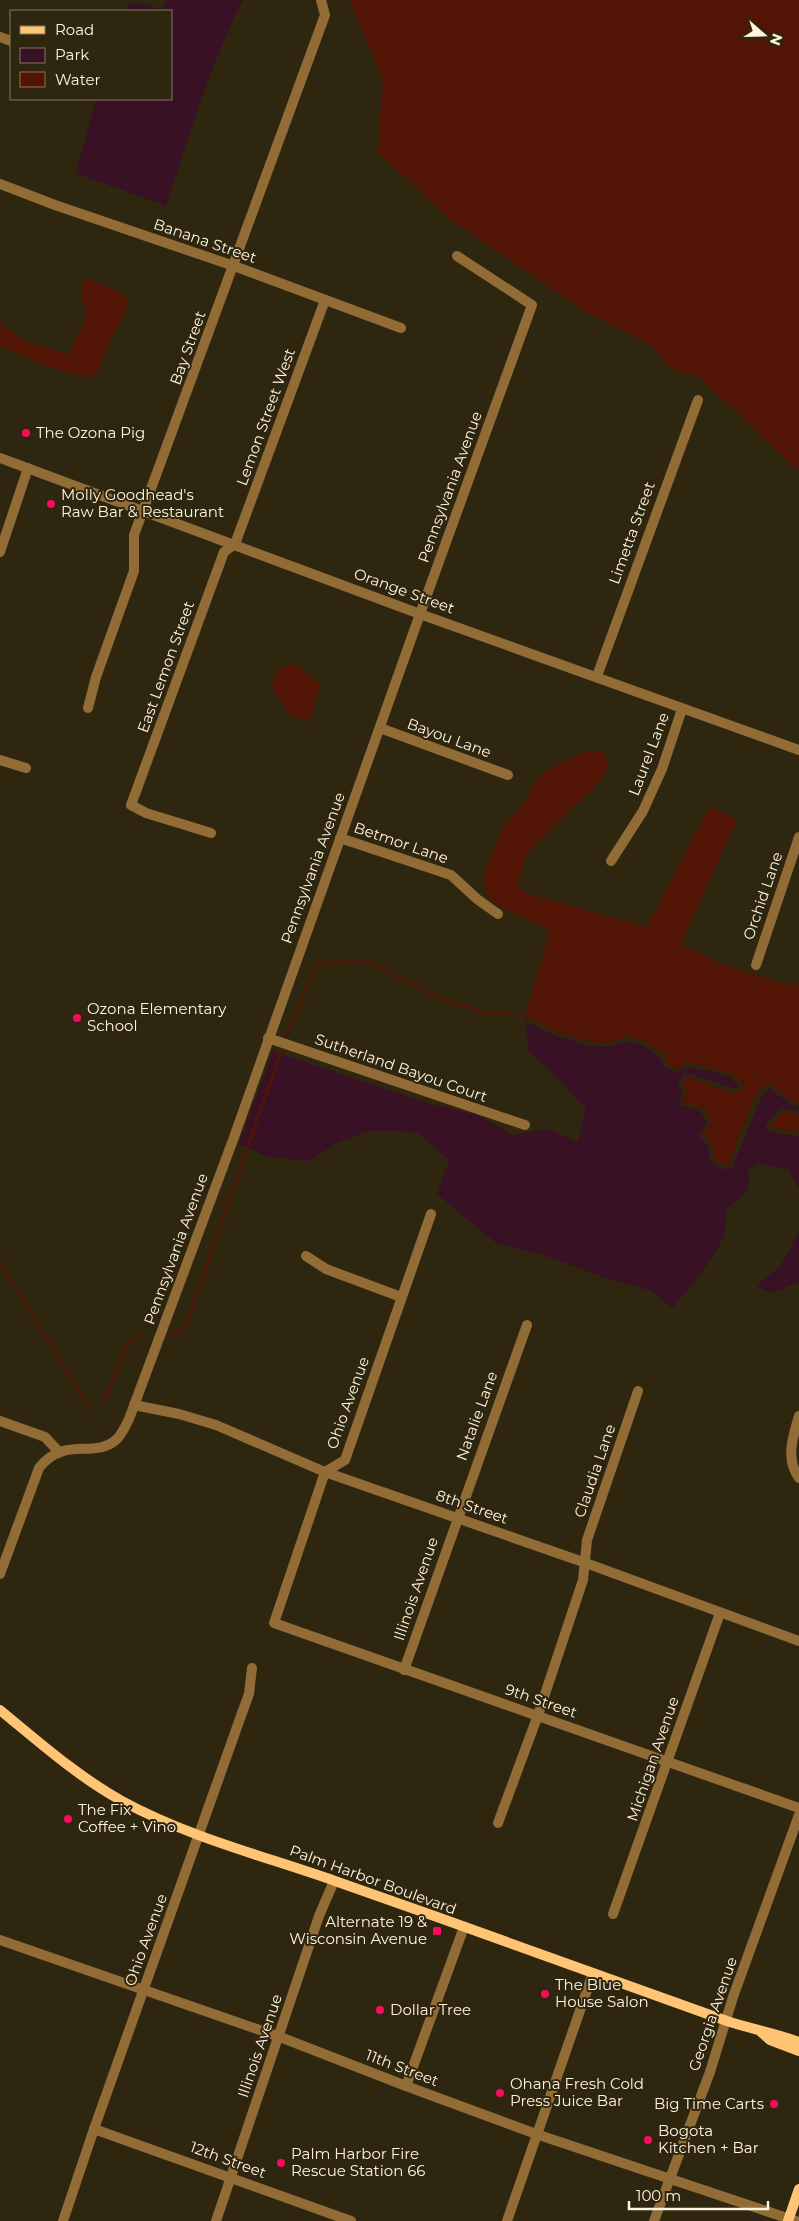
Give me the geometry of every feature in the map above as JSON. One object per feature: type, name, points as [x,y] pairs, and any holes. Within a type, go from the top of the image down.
[{"type":"main road","name":"Palm Harbor Boulevard","points":[[0,1710],[62,1761],[100,1788],[141,1810],[200,1835],[727,2021],[761,2032],[773,2032],[799,2042]]},
{"type":"main road","name":"Palm Harbor Boulevard","points":[[761,2032],[770,2040],[799,2051]]},
{"type":"main road","points":[[791,2220],[799,2189]]},
{"type":"street","name":"Bay Street","points":[[88,708],[96,677],[134,571],[134,535],[325,15],[321,0]]},
{"type":"street","name":"Banana Street","points":[[0,184],[55,205],[234,266],[401,328]]},
{"type":"street","name":"Pennsylvania Avenue","points":[[58,1451],[103,1446],[117,1438],[129,1419],[532,305],[457,256]]},
{"type":"street","name":"Lemon Street West","points":[[235,544],[325,300]]},
{"type":"street","name":"Limetta Street","points":[[597,676],[698,400]]},
{"type":"street","name":"Orange Street","points":[[0,458],[420,614],[799,750]]},
{"type":"street","points":[[0,552],[28,468]]},
{"type":"street","name":"East Lemon Street","points":[[211,833],[146,813],[131,805],[224,552],[235,544]]},
{"type":"street","name":"Laurel Lane","points":[[612,861],[643,811],[662,769],[682,708]]},
{"type":"street","name":"Bayou Lane","points":[[380,728],[508,776]]},
{"type":"street","points":[[0,760],[26,768]]},
{"type":"street","name":"Orchid Lane","points":[[756,965],[799,837]]},
{"type":"street","name":"Betmor Lane","points":[[340,838],[451,875],[477,900],[498,914]]},
{"type":"street","name":"Sutherland Bayou Court","points":[[268,1038],[525,1125]]},
{"type":"street","name":"Ohio Avenue","points":[[325,1472],[345,1460],[431,1214]]},
{"type":"street","points":[[306,1256],[326,1269],[401,1297]]},
{"type":"street","name":"Natalie Lane","points":[[456,1518],[527,1324]]},
{"type":"street","name":"Claudia Lane","points":[[498,1823],[538,1715],[583,1580],[587,1540],[638,1391]]},
{"type":"street","name":"8th Street","points":[[134,1406],[179,1414],[216,1425],[250,1442],[325,1472],[584,1562],[799,1641]]},
{"type":"street","points":[[799,1416],[791,1453],[792,1466],[799,1478]]},
{"type":"street","points":[[0,1420],[44,1437],[58,1451],[39,1468],[0,1574]]},
{"type":"street","name":"9th Street","points":[[325,1472],[274,1622],[404,1670],[538,1715],[668,1763],[799,1808]]},
{"type":"street","name":"Illinois Avenue","points":[[404,1670],[456,1518]]},
{"type":"street","name":"Michigan Avenue","points":[[613,1914],[720,1613]]},
{"type":"street","name":"Ohio Avenue","points":[[63,2221],[249,1694],[252,1668]]},
{"type":"street","name":"Georgia Avenue","points":[[654,2221],[799,1815]]},
{"type":"street","name":"Illinois Avenue","points":[[216,2221],[280,2037],[319,1916],[334,1881]]},
{"type":"street","points":[[406,2086],[464,1928]]},
{"type":"street","name":"11th Street","points":[[0,1940],[280,2037],[536,2134],[791,2220]]},
{"type":"street","points":[[507,2221],[593,1973]]},
{"type":"street","name":"12th Street","points":[[94,2129],[351,2221]]},
{"type":"green space","points":[[167,0],[243,0],[210,76],[166,206],[76,173],[96,100],[172,100],[172,10],[162,10]]},
{"type":"green space","points":[[142,3],[162,10],[127,10],[128,4]]},
{"type":"green space","points":[[525,1021],[556,1036],[586,1045],[607,1047],[627,1041],[642,1045],[659,1056],[664,1067],[677,1072],[689,1067],[730,1077],[739,1086],[735,1089],[687,1073],[683,1075],[678,1086],[683,1092],[679,1105],[700,1111],[707,1121],[699,1136],[708,1146],[710,1162],[726,1170],[732,1168],[762,1095],[769,1088],[793,1106],[799,1107],[799,1111],[780,1108],[765,1126],[769,1131],[799,1137],[799,1189],[789,1170],[758,1163],[748,1170],[749,1183],[745,1192],[728,1207],[724,1234],[720,1244],[701,1273],[672,1308],[652,1291],[609,1279],[549,1257],[496,1243],[437,1194],[449,1160],[418,1133],[369,1131],[339,1142],[309,1161],[268,1157],[239,1144],[273,1051],[428,1103],[477,1115],[513,1135],[547,1129],[578,1142],[586,1109],[554,1074],[529,1052]]},
{"type":"green space","points":[[799,1232],[799,1282],[772,1293],[756,1286],[781,1265]]},
{"type":"water","points":[[349,0],[799,0],[799,471],[700,378],[671,368],[649,344],[581,309],[450,219],[378,152],[383,79]]},
{"type":"water","points":[[87,278],[124,295],[127,302],[121,321],[106,347],[100,367],[94,374],[89,377],[45,366],[8,349],[0,348],[0,320],[2,326],[30,344],[68,354],[84,323],[87,308],[82,302],[82,284]]},
{"type":"water","points":[[293,663],[320,683],[310,721],[289,715],[272,687],[278,669]]},
{"type":"water","points":[[587,751],[602,751],[608,760],[606,772],[594,789],[559,820],[528,852],[517,887],[528,894],[647,927],[710,806],[737,819],[681,944],[724,965],[790,985],[799,984],[799,1103],[794,1102],[768,1083],[756,1094],[728,1166],[714,1160],[712,1144],[703,1135],[712,1121],[702,1107],[683,1103],[688,1091],[682,1087],[687,1077],[736,1094],[745,1086],[732,1074],[687,1062],[679,1069],[667,1064],[663,1053],[644,1041],[627,1036],[606,1044],[588,1041],[558,1032],[525,1016],[550,930],[496,905],[485,892],[483,874],[502,829],[524,804],[537,780],[550,768]]},
{"type":"water","points":[[783,1111],[799,1116],[799,1133],[769,1127]]},
{"type":"waterway","points":[[286,1036],[316,964],[342,961],[371,963],[439,998],[487,1013],[525,1015]]},
{"type":"waterway","points":[[169,1334],[185,1329],[281,1051]]},
{"type":"waterway","points":[[0,1263],[90,1409]]},
{"type":"waterway","points":[[102,1402],[112,1385],[122,1355],[132,1338],[140,1332]]},
{"type":"place","name":"The Ozona Pig","points":[[26,433]]},
{"type":"place","name":"Molly Goodhead's Raw Bar & Restaurant","points":[[51,504]]},
{"type":"place","name":"Ozona Elementary School","points":[[77,1018]]},
{"type":"place","name":"The Fix Coffee + Vino","points":[[68,1819]]},
{"type":"place","name":"Alternate 19 & Wisconsin Avenue","points":[[437,1931]]},
{"type":"place","name":"The Blue House Salon","points":[[545,1994]]},
{"type":"place","name":"Dollar Tree","points":[[380,2010]]},
{"type":"place","name":"Ohana Fresh Cold Press Juice Bar","points":[[500,2093]]},
{"type":"place","name":"Big Time Carts","points":[[774,2104]]},
{"type":"place","name":"Bogota Kitchen + Bar","points":[[648,2140]]},
{"type":"place","name":"Palm Harbor Fire Rescue Station 66","points":[[281,2163]]}]
